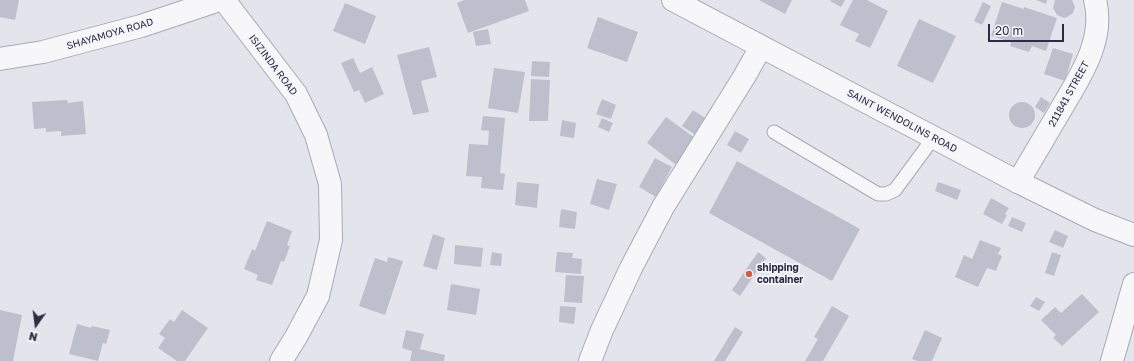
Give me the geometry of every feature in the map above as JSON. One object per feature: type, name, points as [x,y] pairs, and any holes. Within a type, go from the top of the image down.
[{"type":"street","name":"SHAYAMOYA ROAD","points":[[0,59],[43,52],[141,26],[219,0]]},
{"type":"street","name":"ISIZINDA ROAD","points":[[224,0],[296,94],[316,135],[330,184],[331,240],[318,296],[281,361]]},
{"type":"street","name":"SAINT WENDOLINS ROAD","points":[[673,0],[1018,182],[1095,220],[1134,235]]},
{"type":"street","name":"211841 STREET","points":[[1018,182],[1084,71],[1092,50],[1096,30],[1097,10],[1095,0]]},
{"type":"street","points":[[590,361],[602,330],[631,268],[663,207],[761,47]]},
{"type":"street","points":[[1112,361],[1134,284]]},
{"type":"lane","points":[[774,132],[878,194],[886,194],[895,190],[934,137]]},
{"type":"building","points":[[0,0],[19,0],[15,20],[0,17]]},
{"type":"building","points":[[464,0],[525,0],[529,11],[468,33],[457,3]]},
{"type":"building","points":[[759,0],[792,0],[785,14]]},
{"type":"building","points":[[845,0],[841,7],[830,1]]},
{"type":"building","points":[[853,0],[867,0],[888,11],[870,48],[855,41],[859,34],[840,25]]},
{"type":"building","points":[[1036,0],[1047,0],[1046,4]]},
{"type":"building","points":[[1055,0],[1072,0],[1075,7],[1073,13],[1064,18],[1057,15],[1053,8]]},
{"type":"building","points":[[983,2],[991,6],[982,25],[974,21]]},
{"type":"building","points":[[1002,2],[1024,9],[1024,7],[1057,18],[1046,51],[1032,46],[1029,52],[1010,46],[1011,42],[991,36]]},
{"type":"building","points":[[345,3],[376,16],[365,44],[333,31]]},
{"type":"building","points":[[598,17],[638,32],[627,62],[587,48]]},
{"type":"building","points":[[919,19],[956,36],[933,83],[897,66]]},
{"type":"building","points":[[488,29],[491,44],[476,46],[473,32]]},
{"type":"building","points":[[429,47],[437,77],[421,81],[429,112],[413,115],[397,55]]},
{"type":"building","points":[[1053,48],[1073,54],[1065,81],[1044,74]]},
{"type":"building","points":[[353,58],[360,73],[372,67],[384,94],[365,103],[359,90],[354,92],[341,63]]},
{"type":"building","points":[[532,61],[550,62],[549,77],[531,76]]},
{"type":"building","points":[[494,68],[525,72],[518,113],[488,108]]},
{"type":"building","points":[[531,79],[550,80],[548,121],[529,121]]},
{"type":"building","points":[[1041,97],[1050,103],[1044,113],[1035,107]]},
{"type":"building","points":[[602,99],[616,105],[611,119],[596,114]]},
{"type":"building","points":[[67,100],[68,103],[83,101],[86,134],[61,136],[61,131],[46,132],[46,128],[34,129],[32,102]]},
{"type":"building","points":[[1022,102],[1031,106],[1035,115],[1031,124],[1022,128],[1013,124],[1009,115],[1013,106]]},
{"type":"building","points":[[693,110],[708,120],[697,136],[682,126]]},
{"type":"building","points":[[483,116],[505,118],[500,173],[505,174],[503,190],[481,188],[482,177],[466,176],[469,144],[488,145],[489,131],[481,130]]},
{"type":"building","points":[[666,117],[699,141],[679,167],[647,143]]},
{"type":"building","points":[[602,118],[613,123],[609,132],[598,127]]},
{"type":"building","points":[[562,120],[576,123],[574,138],[560,136]]},
{"type":"building","points":[[735,131],[749,139],[741,153],[727,145]]},
{"type":"building","points":[[655,158],[672,167],[656,197],[639,187]]},
{"type":"building","points":[[737,161],[860,229],[832,281],[709,213]]},
{"type":"building","points":[[597,179],[617,184],[609,210],[590,204]]},
{"type":"building","points":[[517,182],[539,184],[537,208],[515,205]]},
{"type":"building","points":[[938,182],[961,190],[957,200],[935,191]]},
{"type":"building","points":[[991,198],[1009,208],[1005,214],[1007,215],[1002,224],[983,214]]},
{"type":"building","points":[[561,209],[577,212],[575,229],[559,227]]},
{"type":"building","points":[[1012,217],[1026,223],[1022,232],[1008,226]]},
{"type":"building","points":[[267,221],[292,231],[287,245],[290,246],[284,262],[281,261],[272,285],[256,280],[258,275],[244,269],[252,249],[255,251]]},
{"type":"building","points":[[1055,230],[1068,236],[1063,248],[1049,242]]},
{"type":"building","points":[[433,234],[445,238],[437,270],[423,266]]},
{"type":"building","points":[[980,240],[1001,248],[998,254],[1002,256],[996,271],[987,268],[978,287],[955,277],[964,255],[972,259]]},
{"type":"building","points":[[455,245],[483,248],[481,267],[454,264]]},
{"type":"building","points":[[492,252],[502,254],[501,266],[490,265]]},
{"type":"building","points":[[557,252],[573,253],[572,258],[582,259],[581,274],[555,272]]},
{"type":"building","name":"shipping container","points":[[758,252],[766,258],[740,296],[732,290]]},
{"type":"building","points":[[1052,252],[1061,255],[1054,276],[1045,273]]},
{"type":"building","points":[[388,257],[403,261],[385,315],[359,306],[375,258],[387,262]]},
{"type":"building","points":[[566,275],[584,276],[582,303],[564,302]]},
{"type":"building","points":[[451,284],[480,289],[476,315],[447,310]]},
{"type":"building","points":[[1082,294],[1099,312],[1062,346],[1053,338],[1056,335],[1041,320],[1055,307],[1061,313]]},
{"type":"building","points":[[1036,297],[1045,302],[1039,311],[1030,306]]},
{"type":"building","points":[[560,306],[576,307],[574,324],[559,322]]},
{"type":"building","points":[[832,306],[849,316],[823,361],[805,361],[818,339],[814,337]]},
{"type":"building","points":[[0,310],[22,315],[13,361],[0,361]]},
{"type":"building","points":[[182,310],[208,328],[185,361],[177,361],[158,348],[165,338],[159,334],[170,319],[174,322]]},
{"type":"building","points":[[77,324],[91,328],[92,326],[110,330],[106,344],[103,343],[98,361],[69,354]]},
{"type":"building","points":[[735,327],[743,332],[725,361],[714,361]]},
{"type":"building","points":[[406,330],[424,334],[420,349],[445,355],[444,361],[410,361],[412,351],[402,348]]},
{"type":"building","points":[[925,330],[942,338],[932,361],[917,361],[912,359]]},
{"type":"place","name":"shipping container","points":[[749,274]]}]
